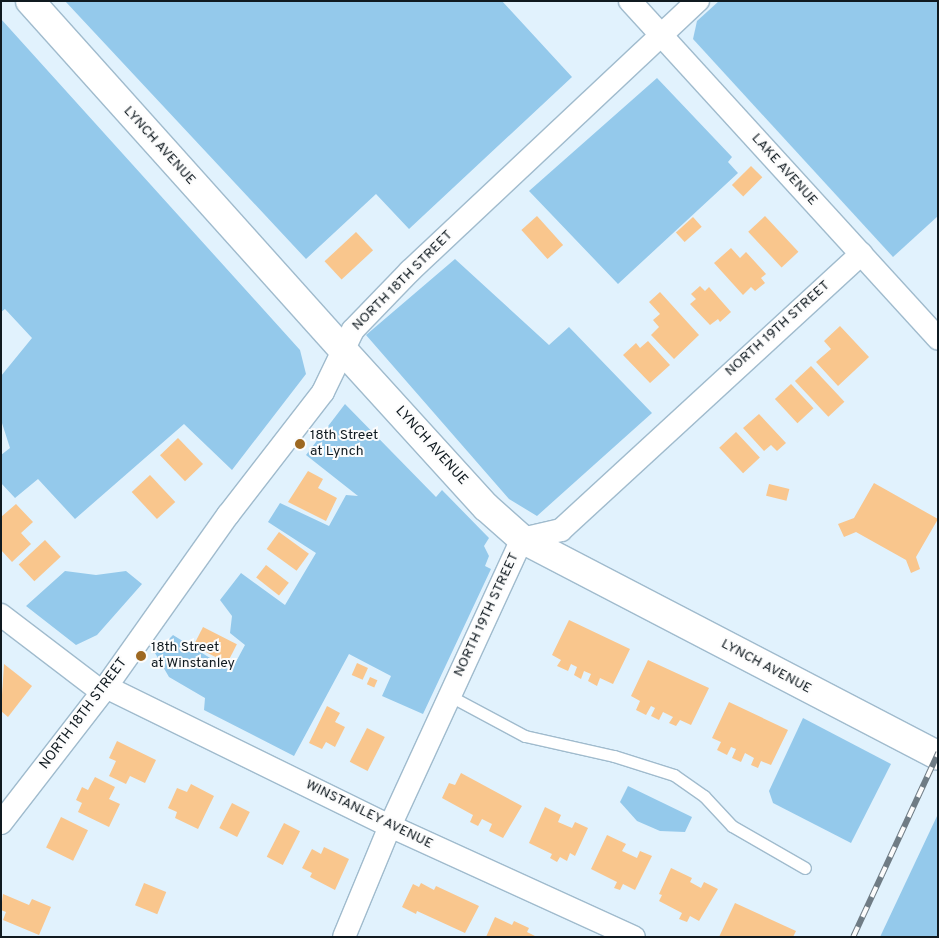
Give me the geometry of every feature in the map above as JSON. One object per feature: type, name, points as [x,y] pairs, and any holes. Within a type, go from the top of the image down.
[{"type":"street","name":"LYNCH AVENUE","points":[[30,1],[342,350],[486,507],[522,539],[938,756]]},
{"type":"street","name":"LAKE AVENUE","points":[[630,1],[938,338]]},
{"type":"street","name":"NORTH 18TH STREET","points":[[1,822],[104,689],[228,515],[323,392],[352,330],[660,34],[698,1]]},
{"type":"street","name":"NORTH 19TH STREET","points":[[344,937],[390,826],[522,539],[561,530],[861,254]]},
{"type":"street","name":"WINSTANLEY AVENUE","points":[[1,615],[104,689],[390,826],[634,937]]},
{"type":"lane","points":[[450,696],[525,736],[614,756],[674,775],[704,796],[732,826],[805,868]]},
{"type":"shaded area","points":[[65,1],[502,1],[572,77],[409,229],[376,194],[306,259]]},
{"type":"shaded area","points":[[719,1],[938,1],[938,216],[893,257],[693,39],[697,21]]},
{"type":"shaded area","points":[[1,19],[300,350],[306,374],[232,470],[184,424],[75,519],[38,479],[15,498],[1,483],[1,455],[10,448],[1,420],[1,376],[32,338],[5,309],[1,312]]},
{"type":"shaded area","points":[[657,78],[732,157],[728,162],[738,173],[618,284],[529,191]]},
{"type":"shaded area","points":[[455,259],[549,345],[569,327],[652,413],[537,516],[509,499],[366,335]]},
{"type":"shaded area","points":[[345,404],[436,497],[442,490],[489,538],[484,546],[489,556],[485,566],[491,569],[423,714],[382,696],[391,676],[349,654],[294,756],[204,710],[205,698],[169,677],[155,653],[173,635],[231,671],[245,645],[230,633],[232,616],[220,600],[241,573],[285,605],[316,553],[268,522],[280,503],[329,526],[346,495],[358,496],[306,455]]},
{"type":"shaded area","points":[[65,571],[96,575],[126,571],[142,584],[97,635],[76,645],[26,606]]},
{"type":"shaded area","points":[[803,718],[891,764],[851,843],[773,803],[769,791]]},
{"type":"shaded area","points":[[628,786],[692,817],[685,832],[660,831],[637,821],[620,802]]},
{"type":"shaded area","points":[[938,814],[938,937],[880,937]]},
{"type":"building","points":[[751,166],[762,177],[743,196],[732,185]]},
{"type":"building","points":[[537,216],[563,245],[547,259],[521,230]]},
{"type":"building","points":[[765,216],[798,252],[782,268],[748,232]]},
{"type":"building","points":[[693,217],[702,227],[685,242],[676,232]]},
{"type":"building","points":[[356,232],[373,250],[342,280],[325,261]]},
{"type":"building","points":[[731,248],[740,258],[746,252],[766,274],[761,278],[765,283],[755,291],[751,287],[743,295],[714,263]]},
{"type":"building","points":[[700,286],[705,291],[709,287],[731,312],[720,322],[718,319],[710,325],[690,304],[696,299],[691,294]]},
{"type":"building","points":[[660,292],[699,335],[674,359],[651,335],[659,327],[653,320],[660,314],[649,302]]},
{"type":"building","points":[[840,326],[869,357],[838,386],[816,362],[831,349],[824,341]]},
{"type":"building","points":[[648,341],[670,365],[650,383],[623,355],[636,343],[640,348]]},
{"type":"building","points":[[811,366],[844,402],[828,417],[795,381]]},
{"type":"building","points":[[791,384],[814,408],[797,423],[775,399]]},
{"type":"building","points":[[759,414],[786,443],[777,451],[771,445],[764,451],[743,428]]},
{"type":"building","points":[[736,432],[760,458],[743,473],[719,448]]},
{"type":"building","points":[[178,438],[203,464],[185,481],[160,455]]},
{"type":"building","points":[[308,471],[323,479],[318,488],[337,498],[326,521],[288,502]]},
{"type":"building","points":[[150,475],[175,502],[157,519],[132,492]]},
{"type":"building","points":[[874,483],[938,519],[916,557],[920,569],[911,573],[906,560],[856,532],[844,537],[838,524],[854,518]]},
{"type":"building","points":[[769,484],[789,489],[786,501],[766,496]]},
{"type":"building","points":[[16,504],[33,522],[21,533],[31,544],[12,562],[1,550],[1,517]]},
{"type":"building","points":[[279,532],[309,554],[297,571],[267,549]]},
{"type":"building","points":[[45,540],[61,557],[34,581],[19,565]]},
{"type":"building","points":[[266,565],[289,583],[279,595],[256,578]]},
{"type":"building","points":[[569,620],[630,649],[613,684],[600,678],[597,686],[588,681],[591,674],[584,671],[581,679],[574,675],[577,667],[571,664],[568,671],[557,666],[561,660],[552,655]]},
{"type":"building","points":[[203,627],[237,644],[227,663],[193,646]]},
{"type":"building","points":[[648,660],[709,688],[691,725],[680,720],[676,726],[669,723],[673,717],[663,712],[659,720],[651,716],[655,708],[651,706],[646,715],[636,710],[640,701],[631,696]]},
{"type":"building","points":[[357,663],[368,668],[363,680],[352,675]]},
{"type":"building","points":[[4,664],[32,686],[8,717],[1,711]]},
{"type":"building","points":[[370,677],[377,680],[374,687],[367,684]]},
{"type":"building","points":[[729,702],[788,730],[771,765],[761,761],[758,768],[751,765],[754,758],[745,753],[741,762],[732,758],[736,749],[731,747],[727,755],[717,750],[721,742],[712,738]]},
{"type":"building","points":[[327,706],[340,713],[335,722],[345,727],[335,747],[326,742],[322,749],[309,743]]},
{"type":"building","points":[[367,728],[385,737],[368,771],[350,762]]},
{"type":"building","points":[[117,741],[156,760],[145,783],[130,776],[126,784],[109,776],[116,761],[109,758]]},
{"type":"building","points":[[461,773],[522,806],[503,838],[489,831],[492,824],[482,819],[478,826],[470,822],[473,815],[442,798],[449,783],[455,785]]},
{"type":"building","points":[[95,777],[115,787],[109,799],[120,804],[109,827],[78,812],[82,803],[76,800],[82,787],[88,790]]},
{"type":"building","points":[[191,784],[214,796],[198,829],[175,818],[177,812],[168,808],[177,788],[187,792]]},
{"type":"building","points":[[232,803],[250,812],[237,837],[219,828]]},
{"type":"building","points":[[545,807],[561,815],[558,822],[572,828],[575,822],[588,828],[575,856],[570,853],[567,861],[560,857],[557,862],[550,858],[552,854],[529,843]]},
{"type":"building","points":[[61,817],[88,830],[73,861],[46,848]]},
{"type":"building","points":[[284,823],[300,831],[283,865],[267,857]]},
{"type":"building","points":[[607,835],[626,844],[622,851],[637,858],[640,851],[652,856],[635,890],[623,884],[620,890],[614,888],[617,882],[591,869]]},
{"type":"building","points":[[324,847],[349,859],[335,890],[310,877],[312,873],[302,868],[312,849],[321,854]]},
{"type":"building","points":[[671,868],[692,878],[690,882],[701,888],[704,882],[718,889],[699,921],[690,916],[687,922],[679,919],[682,913],[659,901],[662,895],[659,894]]},
{"type":"building","points":[[144,883],[166,892],[157,914],[135,905]]},
{"type":"building","points":[[421,883],[434,890],[436,886],[479,906],[465,933],[417,911],[416,914],[402,907],[413,884],[419,887]]},
{"type":"building","points":[[3,894],[29,905],[32,899],[51,907],[39,935],[3,920],[6,912],[1,910]]},
{"type":"building","points":[[735,903],[796,931],[793,937],[719,937]]},
{"type":"building","points":[[495,917],[512,925],[514,921],[529,928],[527,932],[537,937],[486,937]]},
{"type":"railway","points":[[853,937],[938,753]]},
{"type":"place","name":"18th Street at Lynch","points":[[300,444]]},
{"type":"place","name":"18th Street at Winstanley","points":[[141,656]]}]
